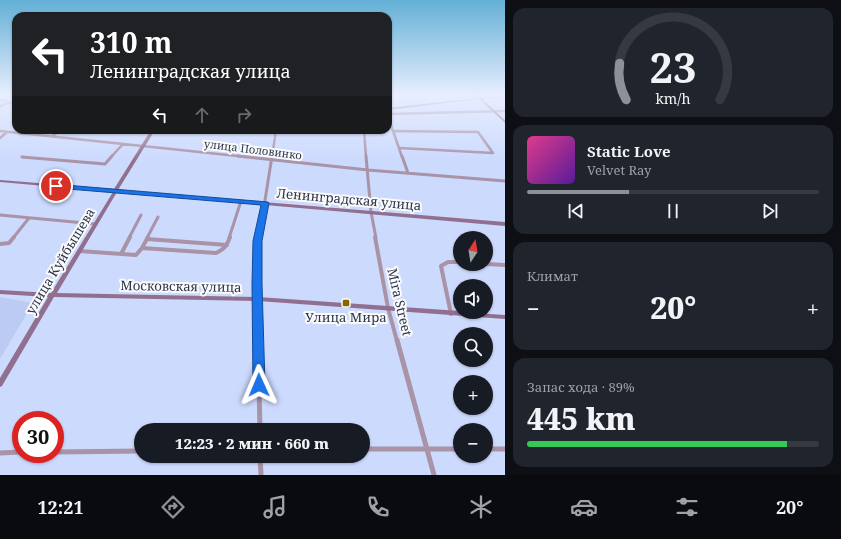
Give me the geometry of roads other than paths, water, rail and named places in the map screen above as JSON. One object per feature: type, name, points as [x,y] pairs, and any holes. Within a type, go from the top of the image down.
[{"type":"street","points":[[392,125],[408,173]]},
{"type":"street","name":"улица Половинко","points":[[0,131],[12,132]]},
{"type":"street","points":[[394,131],[478,132],[493,153],[400,148]]},
{"type":"street","points":[[0,138],[7,132]]},
{"type":"street","name":"улица Половинко","points":[[30,134],[368,170],[505,181]]},
{"type":"street","name":"улица Куйбышева","points":[[0,384],[52,295],[151,134]]},
{"type":"street","points":[[260,423],[258,241],[273,160],[276,134]]},
{"type":"street","name":"Mira Street","points":[[364,134],[371,212],[388,308],[434,475]]},
{"type":"street","points":[[22,157],[106,164],[123,144]]},
{"type":"street","name":"Ленинградская улица","points":[[0,181],[505,224]]},
{"type":"street","points":[[142,248],[216,253],[223,250],[227,245],[241,201]]},
{"type":"street","points":[[121,254],[141,215]]},
{"type":"street","points":[[0,216],[95,224]]},
{"type":"street","points":[[79,251],[136,255],[142,248],[158,217]]},
{"type":"street","points":[[0,244],[9,243],[30,218]]},
{"type":"street","points":[[147,239],[227,245]]},
{"type":"street","points":[[451,314],[441,266],[448,262],[453,262]]},
{"type":"street","points":[[493,264],[505,265]]},
{"type":"street","name":"Московская улица","points":[[0,292],[52,295],[258,299],[505,318]]},
{"type":"street","points":[[370,449],[453,449]]},
{"type":"street","points":[[493,449],[505,449]]},
{"type":"street","points":[[64,452],[134,451]]},
{"type":"street","points":[[0,452],[12,452]]},
{"type":"street","points":[[260,463],[261,475]]},
{"type":"place","name":"Улица Мира","points":[[346,303]]}]
